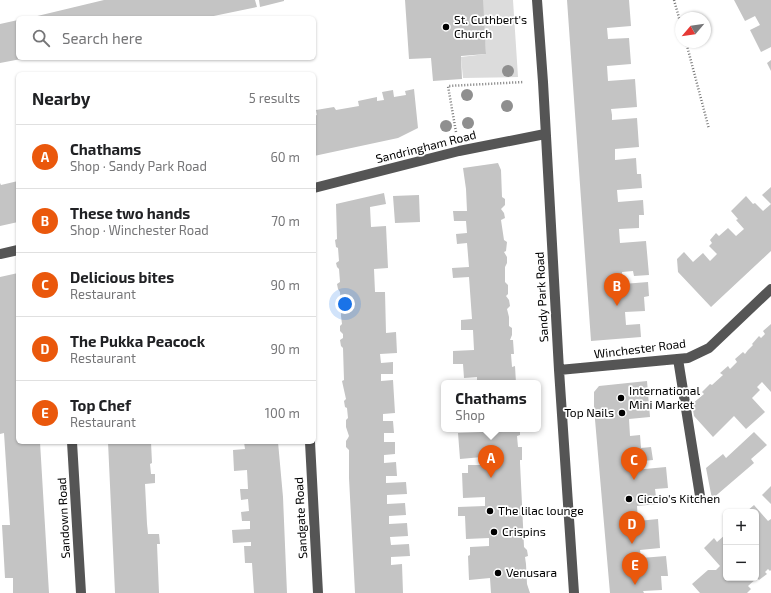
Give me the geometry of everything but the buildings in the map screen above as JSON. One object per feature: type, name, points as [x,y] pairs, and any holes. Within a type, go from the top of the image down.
[{"type":"street","name":"Sandy Park Road","points":[[537,0],[574,593]]},
{"type":"street","name":"Sandringham Road","points":[[316,187],[459,151],[546,134]]},
{"type":"street","points":[[0,254],[16,250]]},
{"type":"street","name":"Winchester Road","points":[[559,370],[688,358],[709,348],[771,289]]},
{"type":"street","points":[[678,359],[700,496]]},
{"type":"street","name":"Sandown Road","points":[[72,444],[81,593]]},
{"type":"street","name":"Sandgate Road","points":[[310,444],[318,593]]},
{"type":"path","points":[[674,0],[677,12]]},
{"type":"path","points":[[688,48],[709,129]]},
{"type":"path","points":[[459,151],[448,86],[543,82]]},
{"type":"shaded area","points":[[482,0],[513,0],[518,77],[463,78],[461,57],[486,54]]},
{"type":"place","name":"St. Cuthbert's Church","points":[[446,27]]},
{"type":"place","name":"These two hands","points":[[617,306]]},
{"type":"place","name":"International Mini Market","points":[[621,398]]},
{"type":"place","name":"Top Nails","points":[[622,413]]},
{"type":"place","name":"Chathams","points":[[491,478]]},
{"type":"place","name":"Delicious bites","points":[[634,480]]},
{"type":"place","name":"Ciccio's Kitchen","points":[[629,499]]},
{"type":"place","name":"The lilac lounge","points":[[490,511]]},
{"type":"place","name":"Crispins","points":[[494,532]]},
{"type":"place","name":"The Pukka Peacock","points":[[632,544]]},
{"type":"place","name":"Venusara","points":[[498,573]]},
{"type":"place","name":"Top Chef","points":[[635,585]]}]
